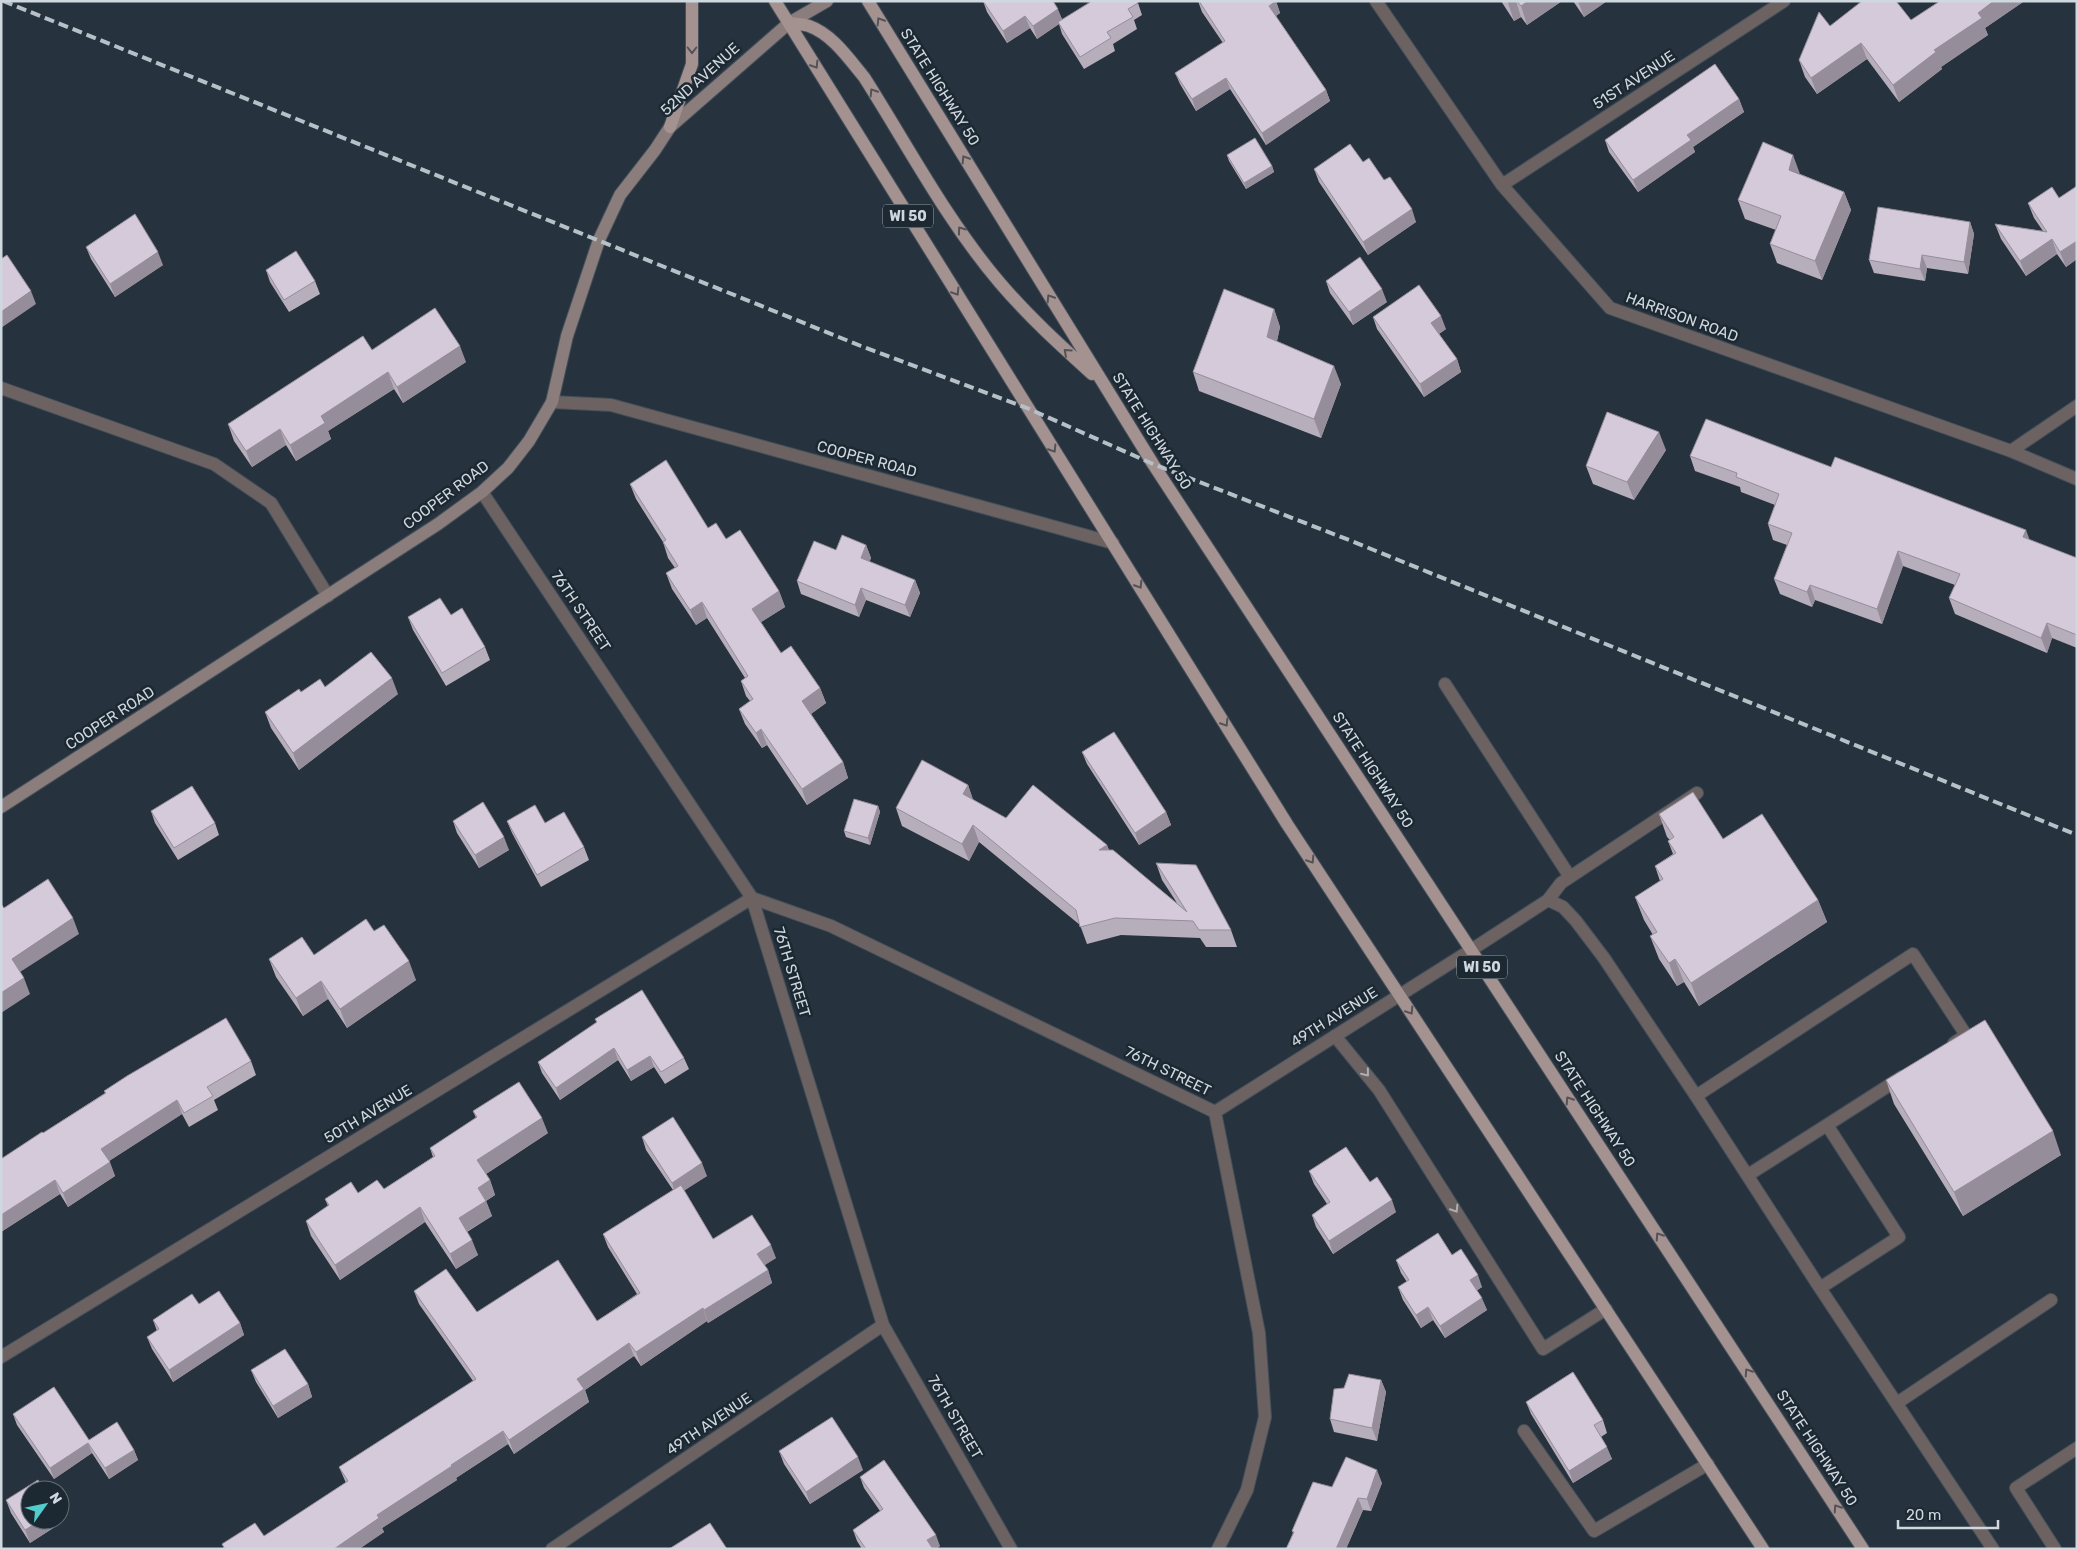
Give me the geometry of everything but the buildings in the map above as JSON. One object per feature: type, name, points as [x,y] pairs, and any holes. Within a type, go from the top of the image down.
[{"type":"main road","points":[[670,127],[692,64],[692,1]]},
{"type":"main road","name":"WI 50","points":[[775,1],[1287,824],[1763,1549]]},
{"type":"main road","name":"STATE HIGHWAY 50","points":[[868,1],[1153,464],[1864,1549]]},
{"type":"main road","points":[[789,24],[806,25],[818,30],[848,56],[956,223],[999,282],[1036,324],[1103,384]]},
{"type":"street","name":"52ND AVENUE","points":[[552,402],[567,336],[599,240],[620,195],[656,150],[670,127],[789,24],[827,1]]},
{"type":"street","name":"HARRISON ROAD","points":[[1376,1],[1502,186],[1610,308],[2011,451],[2077,479]]},
{"type":"street","name":"51ST AVENUE","points":[[1502,186],[1784,1]]},
{"type":"street","points":[[1,388],[214,464],[270,503],[328,596]]},
{"type":"street","name":"COOPER ROAD","points":[[1,808],[438,524],[482,492],[508,468],[529,442],[552,402],[611,405],[1113,543]]},
{"type":"street","points":[[2011,451],[2077,406]]},
{"type":"street","name":"76TH STREET","points":[[482,492],[752,898],[883,1325],[1011,1549]]},
{"type":"street","points":[[1445,684],[1570,877]]},
{"type":"street","name":"49TH AVENUE","points":[[1216,1112],[1548,900],[1561,883],[1697,793]]},
{"type":"street","name":"76TH STREET","points":[[752,898],[831,926],[1216,1112],[1259,1333],[1265,1417],[1247,1490],[1218,1549]]},
{"type":"street","name":"50TH AVENUE","points":[[1,1357],[752,898]]},
{"type":"street","points":[[1548,900],[1562,907],[1588,936],[1696,1096],[1820,1288],[1993,1549]]},
{"type":"street","points":[[1696,1096],[1913,954],[1966,1035],[1941,1051]]},
{"type":"street","points":[[1335,1036],[1379,1090],[1543,1349],[1606,1309]]},
{"type":"street","points":[[1748,1175],[1909,1072]]},
{"type":"street","points":[[1820,1288],[1899,1237],[1827,1125]]},
{"type":"street","points":[[1897,1403],[2051,1300]]},
{"type":"street","name":"49TH AVENUE","points":[[552,1549],[883,1325]]},
{"type":"street","points":[[1524,1431],[1594,1531],[1708,1464]]},
{"type":"street","points":[[2055,1549],[2016,1488],[2077,1448]]},
{"type":"railway","points":[[3,1],[861,346],[1027,408],[1153,464],[1349,540],[2077,835]]}]
